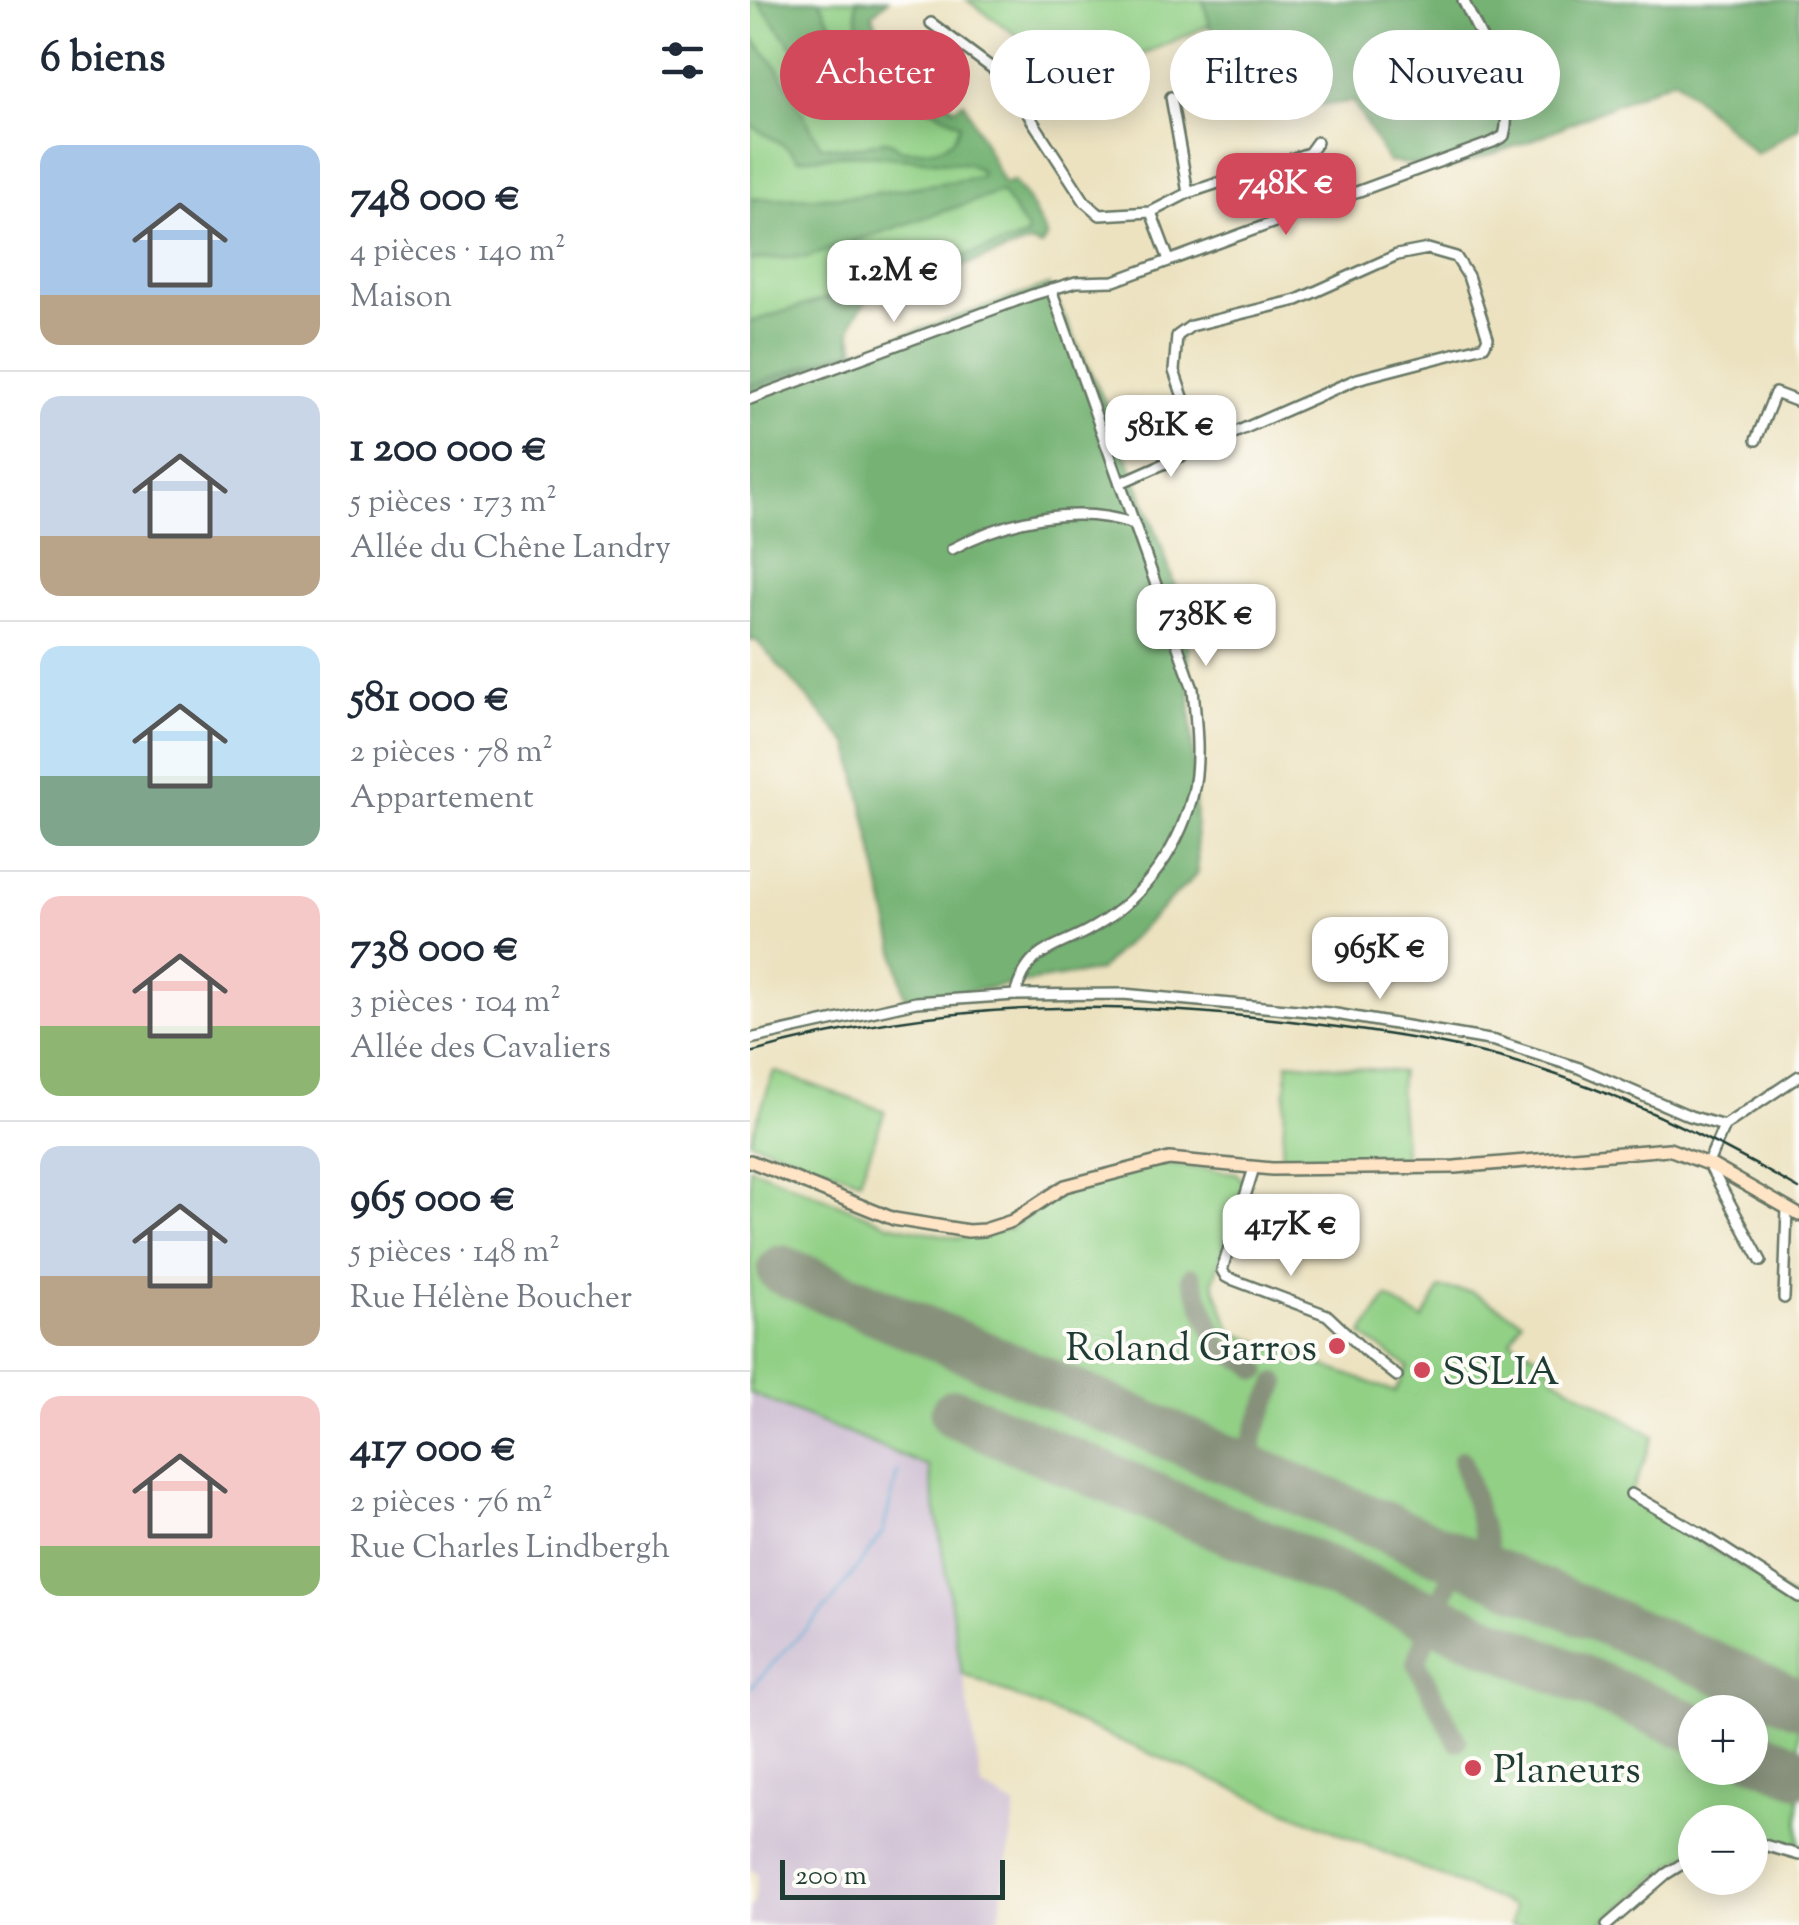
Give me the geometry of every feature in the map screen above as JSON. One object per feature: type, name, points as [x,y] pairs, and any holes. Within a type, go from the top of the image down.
[{"type":"street","points":[[750,400],[1051,289],[1076,282],[1114,281],[1504,136],[1508,113],[1502,90],[1463,0]]},
{"type":"street","points":[[931,23],[1004,77],[1090,209],[1111,216],[1152,212],[1188,193],[1309,153],[1317,142]]},
{"type":"street","points":[[1175,120],[1188,193]]},
{"type":"street","points":[[1152,212],[1169,260]]},
{"type":"street","points":[[1120,483],[1357,379],[1484,346],[1488,338],[1468,276],[1456,258],[1443,251],[1414,249],[1297,300],[1191,326],[1177,336],[1174,371],[1200,446]]},
{"type":"street","points":[[1015,995],[1024,971],[1039,953],[1114,914],[1157,872],[1171,849],[1193,794],[1196,755],[1193,689],[1051,289]]},
{"type":"street","points":[[1756,440],[1776,394],[1799,402]]},
{"type":"street","points":[[952,549],[1040,517],[1096,517],[1134,524]]},
{"type":"street","points":[[750,1039],[916,1002],[1015,995],[1123,994],[1330,1013],[1494,1041],[1578,1068],[1690,1116],[1724,1126]]},
{"type":"street","points":[[1708,1163],[1724,1126],[1799,1076]]},
{"type":"street","points":[[750,1161],[894,1219],[957,1230],[984,1230],[1000,1226],[1064,1186],[1152,1161],[1188,1160],[1254,1168],[1455,1167],[1643,1149],[1669,1150],[1708,1163],[1793,1212],[1784,1298]]},
{"type":"street","points":[[1708,1163],[1762,1261]]},
{"type":"street","points":[[1254,1168],[1222,1270],[1226,1277],[1327,1314],[1396,1376]]},
{"type":"street","points":[[1630,1494],[1700,1533],[1799,1597]]},
{"type":"street","points":[[1768,1846],[1799,1855]]},
{"type":"street","points":[[1607,1925],[1678,1867]]},
{"type":"shaded area","points":[[750,1392],[929,1467],[982,1787],[1016,1807],[998,1925],[750,1925],[758,1874],[750,1869]]},
{"type":"green space","points":[[750,0],[868,0],[866,30],[780,30],[780,120],[959,120],[1033,234],[842,303],[857,352],[750,389]]},
{"type":"green space","points":[[757,0],[820,0],[836,30],[780,30]]},
{"type":"green space","points":[[856,0],[888,0],[872,14],[878,30],[860,30]]},
{"type":"green space","points":[[967,0],[1203,0],[1210,25],[1199,30],[1170,30],[1170,43],[1150,51],[1150,30],[1009,30]]},
{"type":"green space","points":[[1203,0],[1799,0],[1799,127],[1756,154],[1675,78],[1530,141],[1449,168],[1388,162],[1364,120],[1560,120],[1560,30],[1353,30],[1353,101],[1333,104],[1333,30],[1211,30]]},
{"type":"green space","points":[[750,35],[780,72],[780,120],[807,120],[821,146],[853,147],[883,141],[901,150],[929,150],[951,140],[960,124],[953,120],[970,120],[970,114],[1004,184],[1013,181],[1027,198],[1047,237],[1041,246],[1030,243],[869,298],[853,322],[853,350],[750,385],[750,322],[1027,237],[1028,232],[1001,192],[808,257],[750,260],[750,199],[858,196],[980,177],[982,172],[969,164],[855,154],[798,159],[750,124]]},
{"type":"green space","points":[[1049,285],[1112,417],[1187,624],[1198,873],[1098,971],[906,1001],[850,746],[756,640],[750,641],[750,389]]},
{"type":"green space","points":[[1288,1062],[1401,1072],[1404,1162],[1281,1164]]},
{"type":"green space","points":[[774,1071],[885,1111],[860,1180],[750,1141]]},
{"type":"green space","points":[[1160,1163],[1236,1173],[1244,1183],[1213,1282],[1232,1332],[1395,1392],[1408,1367],[1362,1335],[1387,1297],[1423,1320],[1440,1288],[1472,1292],[1521,1320],[1511,1340],[1546,1361],[1554,1377],[1654,1436],[1629,1499],[1799,1602],[1799,1849],[1768,1840],[1768,1805],[1678,1805],[1678,1861],[1600,1925],[1511,1925],[1514,1907],[962,1674],[929,1467],[750,1393],[750,1167],[888,1224],[958,1238],[1011,1228],[1061,1193]]},
{"type":"waterway","points":[[750,1688],[834,1599],[883,1532],[898,1471]]},
{"type":"taxiway","points":[[1191,1277],[1221,1350],[1248,1361],[1258,1370]]},
{"type":"taxiway","points":[[1264,1474],[1256,1465],[1253,1443],[1277,1383]]},
{"type":"taxiway","points":[[1218,1455],[1237,1456],[1252,1443]]},
{"type":"taxiway","points":[[1462,1460],[1492,1561],[1519,1584]]},
{"type":"taxiway","points":[[1446,1552],[1453,1572],[1416,1662],[1457,1741]]},
{"type":"runway","points":[[782,1270],[1799,1703]]},
{"type":"runway","points":[[955,1413],[1678,1721]]},
{"type":"runway","points":[[1768,1759],[1799,1772]]},
{"type":"railway","points":[[750,1053],[893,1022],[1034,1009],[1176,1011],[1322,1025],[1453,1046],[1565,1078],[1668,1120],[1799,1189]]},
{"type":"place","name":"Roland Garros","points":[[1337,1346]]},
{"type":"place","name":"SSLIA","points":[[1422,1370]]},
{"type":"place","name":"Planeurs","points":[[1473,1768]]}]
